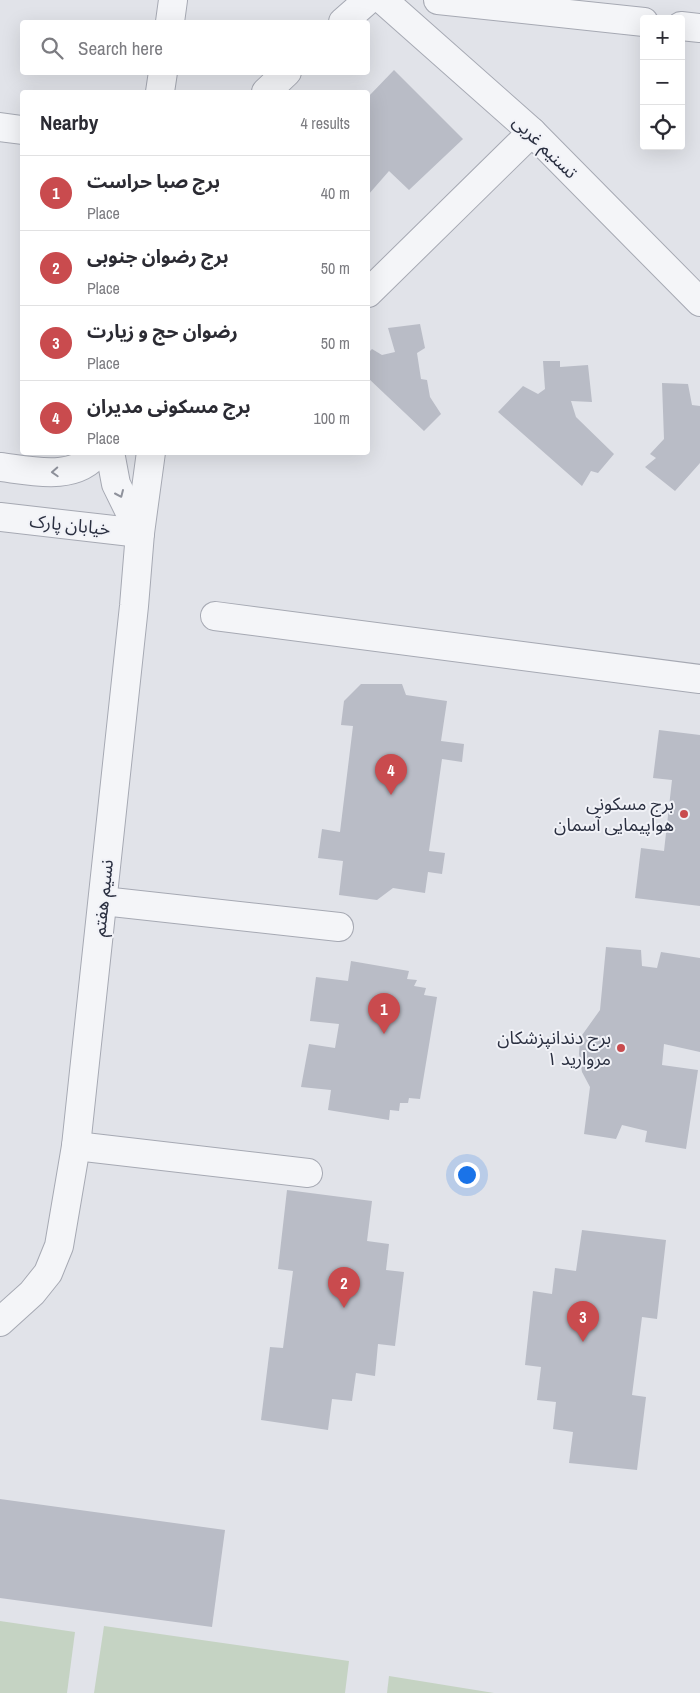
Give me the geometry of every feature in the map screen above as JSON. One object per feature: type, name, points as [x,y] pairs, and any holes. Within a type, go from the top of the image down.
[{"type":"street","points":[[170,20],[173,0]]},
{"type":"street","points":[[345,20],[368,0]]},
{"type":"street","name":"تسنیم غربی","points":[[383,0],[532,132],[700,302]]},
{"type":"street","points":[[438,0],[640,22]]},
{"type":"street","points":[[685,26],[700,28]]},
{"type":"street","points":[[160,90],[163,75]]},
{"type":"street","points":[[0,127],[20,130]]},
{"type":"street","points":[[370,292],[532,132]]},
{"type":"street","points":[[0,467],[44,473],[72,471],[93,459],[96,455]]},
{"type":"street","points":[[111,455],[116,484],[140,533]]},
{"type":"street","name":"نسیم هفتم","points":[[0,1322],[32,1293],[48,1274],[59,1246],[76,1146],[133,616],[140,533],[151,455]]},
{"type":"street","name":"خیابان پارک","points":[[0,517],[140,533]]},
{"type":"street","points":[[215,616],[700,680]]},
{"type":"street","points":[[103,901],[340,927]]},
{"type":"street","points":[[76,1146],[308,1173]]},
{"type":"green space","points":[[0,1621],[75,1632],[67,1693],[0,1693]]},
{"type":"green space","points":[[104,1626],[349,1661],[345,1693],[94,1693]]},
{"type":"green space","points":[[389,1676],[494,1693],[387,1693]]},
{"type":"building","points":[[394,70],[463,139],[409,190],[389,171],[370,193],[370,95]]},
{"type":"building","points":[[420,324],[425,348],[417,353],[421,379],[427,380],[430,397],[441,414],[424,431],[370,380],[370,351],[372,349],[382,355],[395,352],[388,328]]},
{"type":"building","points":[[543,361],[560,361],[560,367],[588,365],[592,402],[571,401],[576,417],[614,454],[598,473],[591,471],[582,486],[498,412],[523,386],[538,394],[545,389]]},
{"type":"building","points":[[662,383],[688,384],[692,405],[700,406],[700,463],[675,491],[645,467],[656,458],[650,454],[664,439]]},
{"type":"building","points":[[361,684],[402,684],[406,695],[447,701],[441,741],[464,744],[462,762],[442,759],[429,851],[445,853],[442,874],[428,872],[425,893],[393,888],[377,900],[339,895],[343,861],[318,858],[322,829],[340,832],[353,726],[341,725],[344,701]]},
{"type":"building","name":"برج مسکونی هواپیمایی آسمان","points":[[659,730],[700,735],[700,906],[635,898],[641,848],[664,851],[672,780],[653,778]]},
{"type":"building","name":"برج دندانپزشکان مروارید ۱","points":[[606,947],[641,950],[642,966],[657,968],[661,952],[700,958],[700,1052],[664,1044],[662,1065],[698,1070],[686,1149],[645,1142],[647,1131],[622,1125],[616,1139],[584,1134],[590,1087],[582,1072],[579,1054],[580,1038],[600,1010]]},
{"type":"building","points":[[351,961],[409,971],[407,979],[417,980],[414,986],[426,988],[424,995],[437,997],[420,1099],[409,1098],[408,1103],[400,1103],[399,1111],[390,1110],[389,1120],[328,1110],[331,1090],[301,1087],[309,1044],[335,1048],[339,1024],[310,1021],[316,977],[348,981]]},
{"type":"building","points":[[287,1190],[372,1201],[367,1241],[389,1244],[386,1270],[404,1272],[395,1346],[378,1344],[375,1376],[356,1373],[352,1401],[332,1399],[328,1430],[261,1420],[270,1347],[283,1348],[293,1271],[278,1269]]},
{"type":"building","points":[[582,1230],[666,1240],[657,1319],[642,1317],[632,1395],[646,1397],[637,1470],[569,1463],[573,1432],[553,1429],[556,1402],[537,1400],[541,1367],[525,1365],[533,1291],[552,1294],[555,1268],[576,1271]]},
{"type":"building","points":[[0,1499],[225,1530],[212,1627],[0,1598]]},
{"type":"place","name":"برج مسکونی مدیران","points":[[391,795]]},
{"type":"place","name":"برج مسکونی هواپیمایی آسمان","points":[[684,814]]},
{"type":"place","name":"برج صبا حراست","points":[[384,1034]]},
{"type":"place","name":"برج دندانپزشکان مروارید ۱","points":[[621,1048]]},
{"type":"place","name":"برج رضوان جنوبی","points":[[344,1308]]},
{"type":"place","name":"رضوان حج و زیارت","points":[[583,1342]]}]
